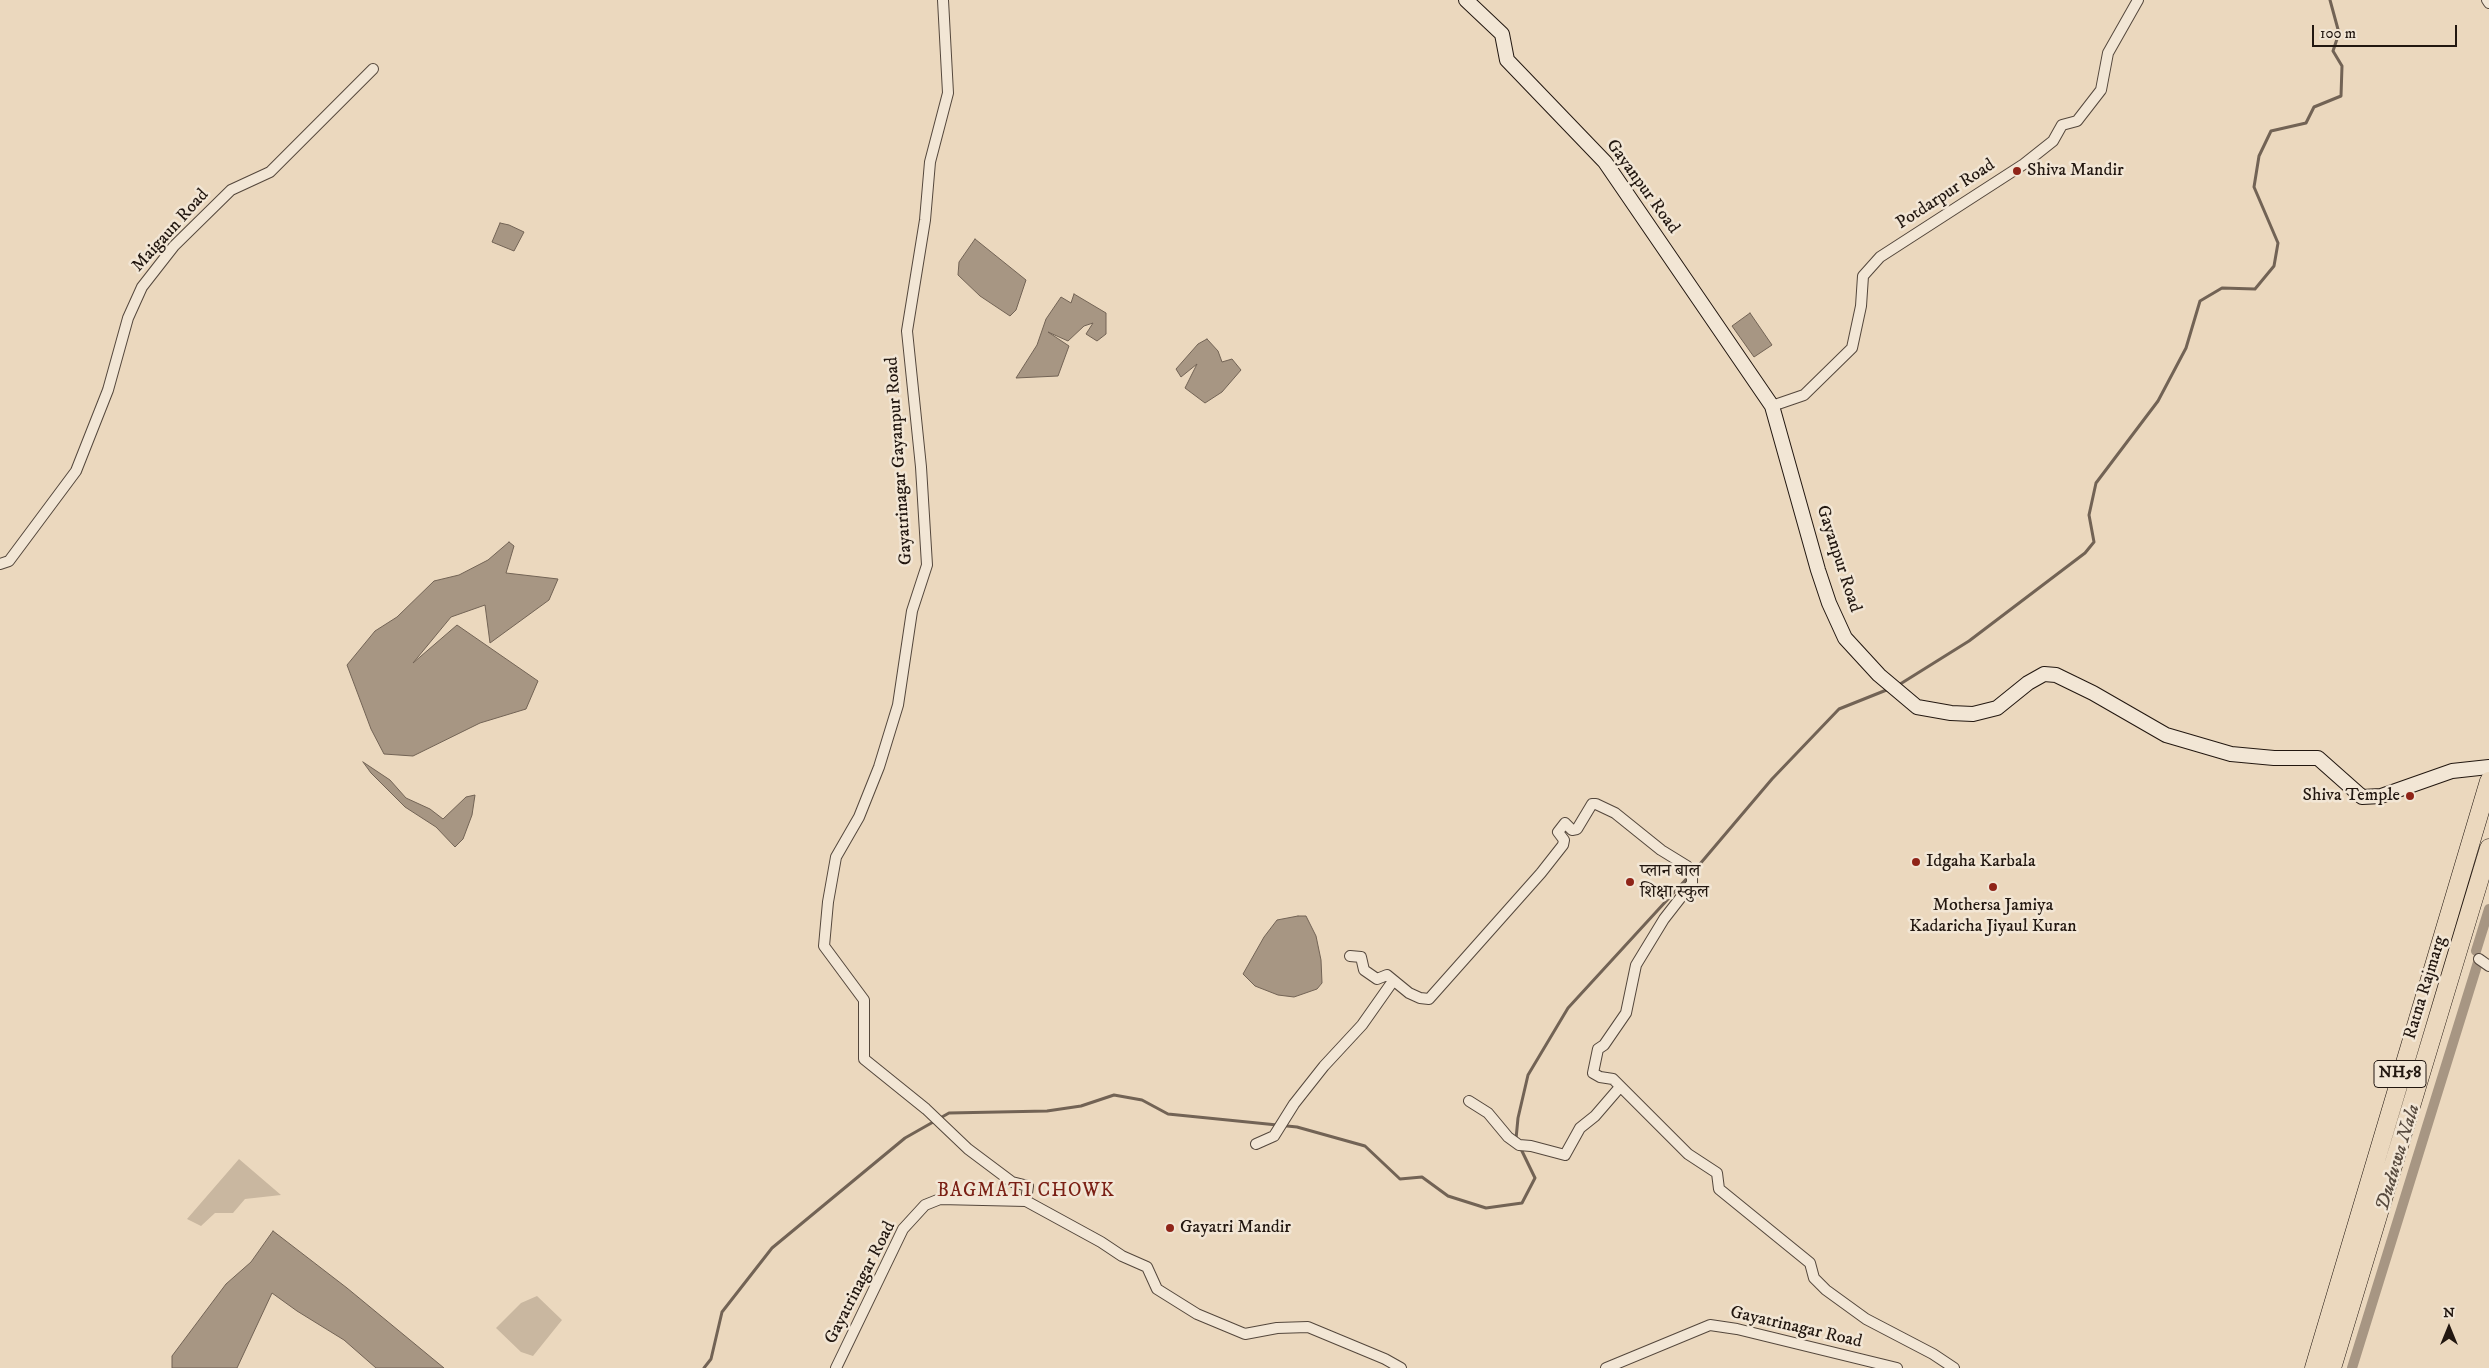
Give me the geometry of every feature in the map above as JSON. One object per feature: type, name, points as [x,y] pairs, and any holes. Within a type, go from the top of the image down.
[{"type":"highway","name":"Ratna Rajmarg","points":[[2314,1368],[2489,781]]},
{"type":"highway","name":"Ratna Rajmarg","points":[[2332,1368],[2489,848]]},
{"type":"street","name":"Gayatrinagar Gayanpur Road","points":[[943,0],[948,93],[930,162],[926,220],[906,332],[921,468],[928,565],[912,611],[898,704],[879,767],[859,817],[836,857],[828,902],[824,946],[864,1000],[864,1059],[934,1118],[968,1150],[1012,1182],[1028,1186],[1026,1201]]},
{"type":"street","name":"Gayanpur Road","points":[[1466,0],[1502,34],[1507,60],[1605,162],[1772,406],[1829,602],[1846,638],[1879,675],[1916,707],[1951,714],[1974,714],[1997,708],[2028,683],[2044,674],[2056,675],[2093,693],[2166,735],[2231,754],[2274,758],[2318,758],[2348,786],[2362,796],[2381,796],[2452,772],[2489,767]]},
{"type":"street","name":"Potdarpur Road","points":[[1772,406],[1804,395],[1852,348],[1861,306],[1863,276],[1880,257],[2024,164],[2053,141],[2062,125],[2077,121],[2101,90],[2108,53],[2138,0]]},
{"type":"street","name":"Maigaun Road","points":[[0,564],[9,561],[76,471],[108,390],[128,318],[142,287],[174,246],[231,190],[270,172],[373,69]]},
{"type":"street","points":[[1350,956],[1361,957],[1364,970],[1377,979],[1386,975],[1420,998],[1429,999],[1541,873],[1564,840],[1558,832],[1565,823],[1572,830],[1578,829],[1592,804],[1609,810],[1661,850],[1687,866],[1692,872],[1692,883],[1664,919],[1636,965],[1629,1004],[1622,1021],[1604,1045],[1598,1049],[1593,1073],[1600,1077],[1613,1079],[1688,1154],[1717,1173],[1719,1190],[1810,1263],[1814,1278],[1826,1290],[1866,1319],[1933,1354],[1954,1368]]},
{"type":"street","points":[[2479,959],[2489,966]]},
{"type":"street","points":[[1256,1144],[1274,1136],[1300,1096],[1324,1066],[1362,1025],[1393,981]]},
{"type":"street","points":[[1468,1101],[1488,1113],[1508,1138],[1518,1145],[1531,1146],[1565,1155],[1580,1128],[1595,1116],[1620,1086]]},
{"type":"street","name":"Gayatrinagar Road","points":[[836,1368],[903,1229],[925,1205],[940,1199],[1026,1201],[1101,1242],[1122,1256],[1147,1267],[1157,1289],[1197,1314],[1245,1334],[1277,1328],[1308,1327],[1385,1359],[1400,1368]]},
{"type":"street","name":"Gayatrinagar Road","points":[[1606,1368],[1710,1325],[1737,1329],[1897,1368]]},
{"type":"shaded area","points":[[500,223],[524,232],[514,251],[492,242]]},
{"type":"shaded area","points":[[975,239],[1026,280],[1016,310],[1010,316],[980,296],[958,275],[959,262]]},
{"type":"shaded area","points":[[1074,294],[1106,313],[1106,334],[1097,341],[1086,334],[1093,323],[1084,326],[1068,341],[1048,332],[1069,346],[1058,376],[1016,378],[1037,345],[1046,319],[1061,297],[1071,303]]},
{"type":"shaded area","points":[[1750,313],[1772,345],[1754,357],[1732,326]]},
{"type":"shaded area","points":[[1207,339],[1218,351],[1222,362],[1232,359],[1241,370],[1222,392],[1205,403],[1185,388],[1197,364],[1181,377],[1176,369],[1198,344]]},
{"type":"shaded area","points":[[509,542],[514,546],[506,573],[558,579],[549,600],[490,643],[485,605],[451,617],[413,663],[457,625],[538,681],[526,709],[480,723],[413,756],[384,754],[371,729],[347,665],[375,631],[397,617],[434,581],[459,575],[488,560]]},
{"type":"shaded area","points":[[363,762],[390,780],[406,798],[430,809],[443,819],[466,797],[475,795],[472,815],[463,839],[455,847],[436,827],[405,807],[371,773]]},
{"type":"shaded area","points":[[1306,916],[1316,936],[1321,960],[1322,983],[1317,989],[1294,997],[1278,995],[1255,986],[1243,974],[1264,937],[1277,920]]},
{"type":"shaded area","points":[[239,1159],[281,1195],[245,1199],[233,1213],[215,1213],[201,1226],[187,1219]]},
{"type":"shaded area","points":[[273,1231],[347,1288],[444,1368],[376,1368],[344,1340],[272,1293],[237,1368],[172,1368],[172,1356],[226,1284],[251,1262]]},
{"type":"shaded area","points":[[537,1296],[562,1320],[533,1356],[521,1352],[496,1328],[521,1303]]},
{"type":"waterway","points":[[1897,686],[1969,641],[2085,553],[2094,542],[2089,515],[2096,483],[2158,401],[2186,348],[2200,301],[2222,288],[2255,289],[2274,266],[2278,243],[2254,187],[2259,156],[2271,131],[2306,123],[2314,107],[2341,96],[2342,66],[2333,51],[2339,33],[2330,0]]},
{"type":"waterway","points":[[1694,871],[1772,779],[1839,709],[1889,689]]},
{"type":"waterway","points":[[1516,1139],[1518,1118],[1528,1075],[1568,1008],[1690,875]]},
{"type":"waterway","name":"Duduwa Nala","points":[[2476,951],[2489,909]]},
{"type":"waterway","name":"Duduwa Nala","points":[[2352,1368],[2479,959]]},
{"type":"waterway","points":[[704,1368],[711,1359],[722,1312],[772,1248],[905,1138],[949,1113],[1047,1111],[1081,1106],[1114,1095],[1142,1100],[1168,1114],[1297,1127],[1365,1146],[1400,1179],[1422,1177],[1448,1196],[1486,1208],[1522,1203],[1535,1178],[1520,1147]]},
{"type":"place","name":"Shiva Mandir","points":[[2017,171]]},
{"type":"place","name":"Shiva Temple","points":[[2410,796]]},
{"type":"place","name":"Idgaha Karbala","points":[[1916,862]]},
{"type":"place","name":"प्लान बाल शिक्षा स्कुल","points":[[1630,882]]},
{"type":"place","name":"Mothersa Jamiya Kadaricha Jiyaul Kuran","points":[[1993,887]]},
{"type":"place","name":"Gayatri Mandir","points":[[1170,1228]]},
{"type":"district","name":"BAGMATI CHOWK","points":[[1026,1192]]}]
